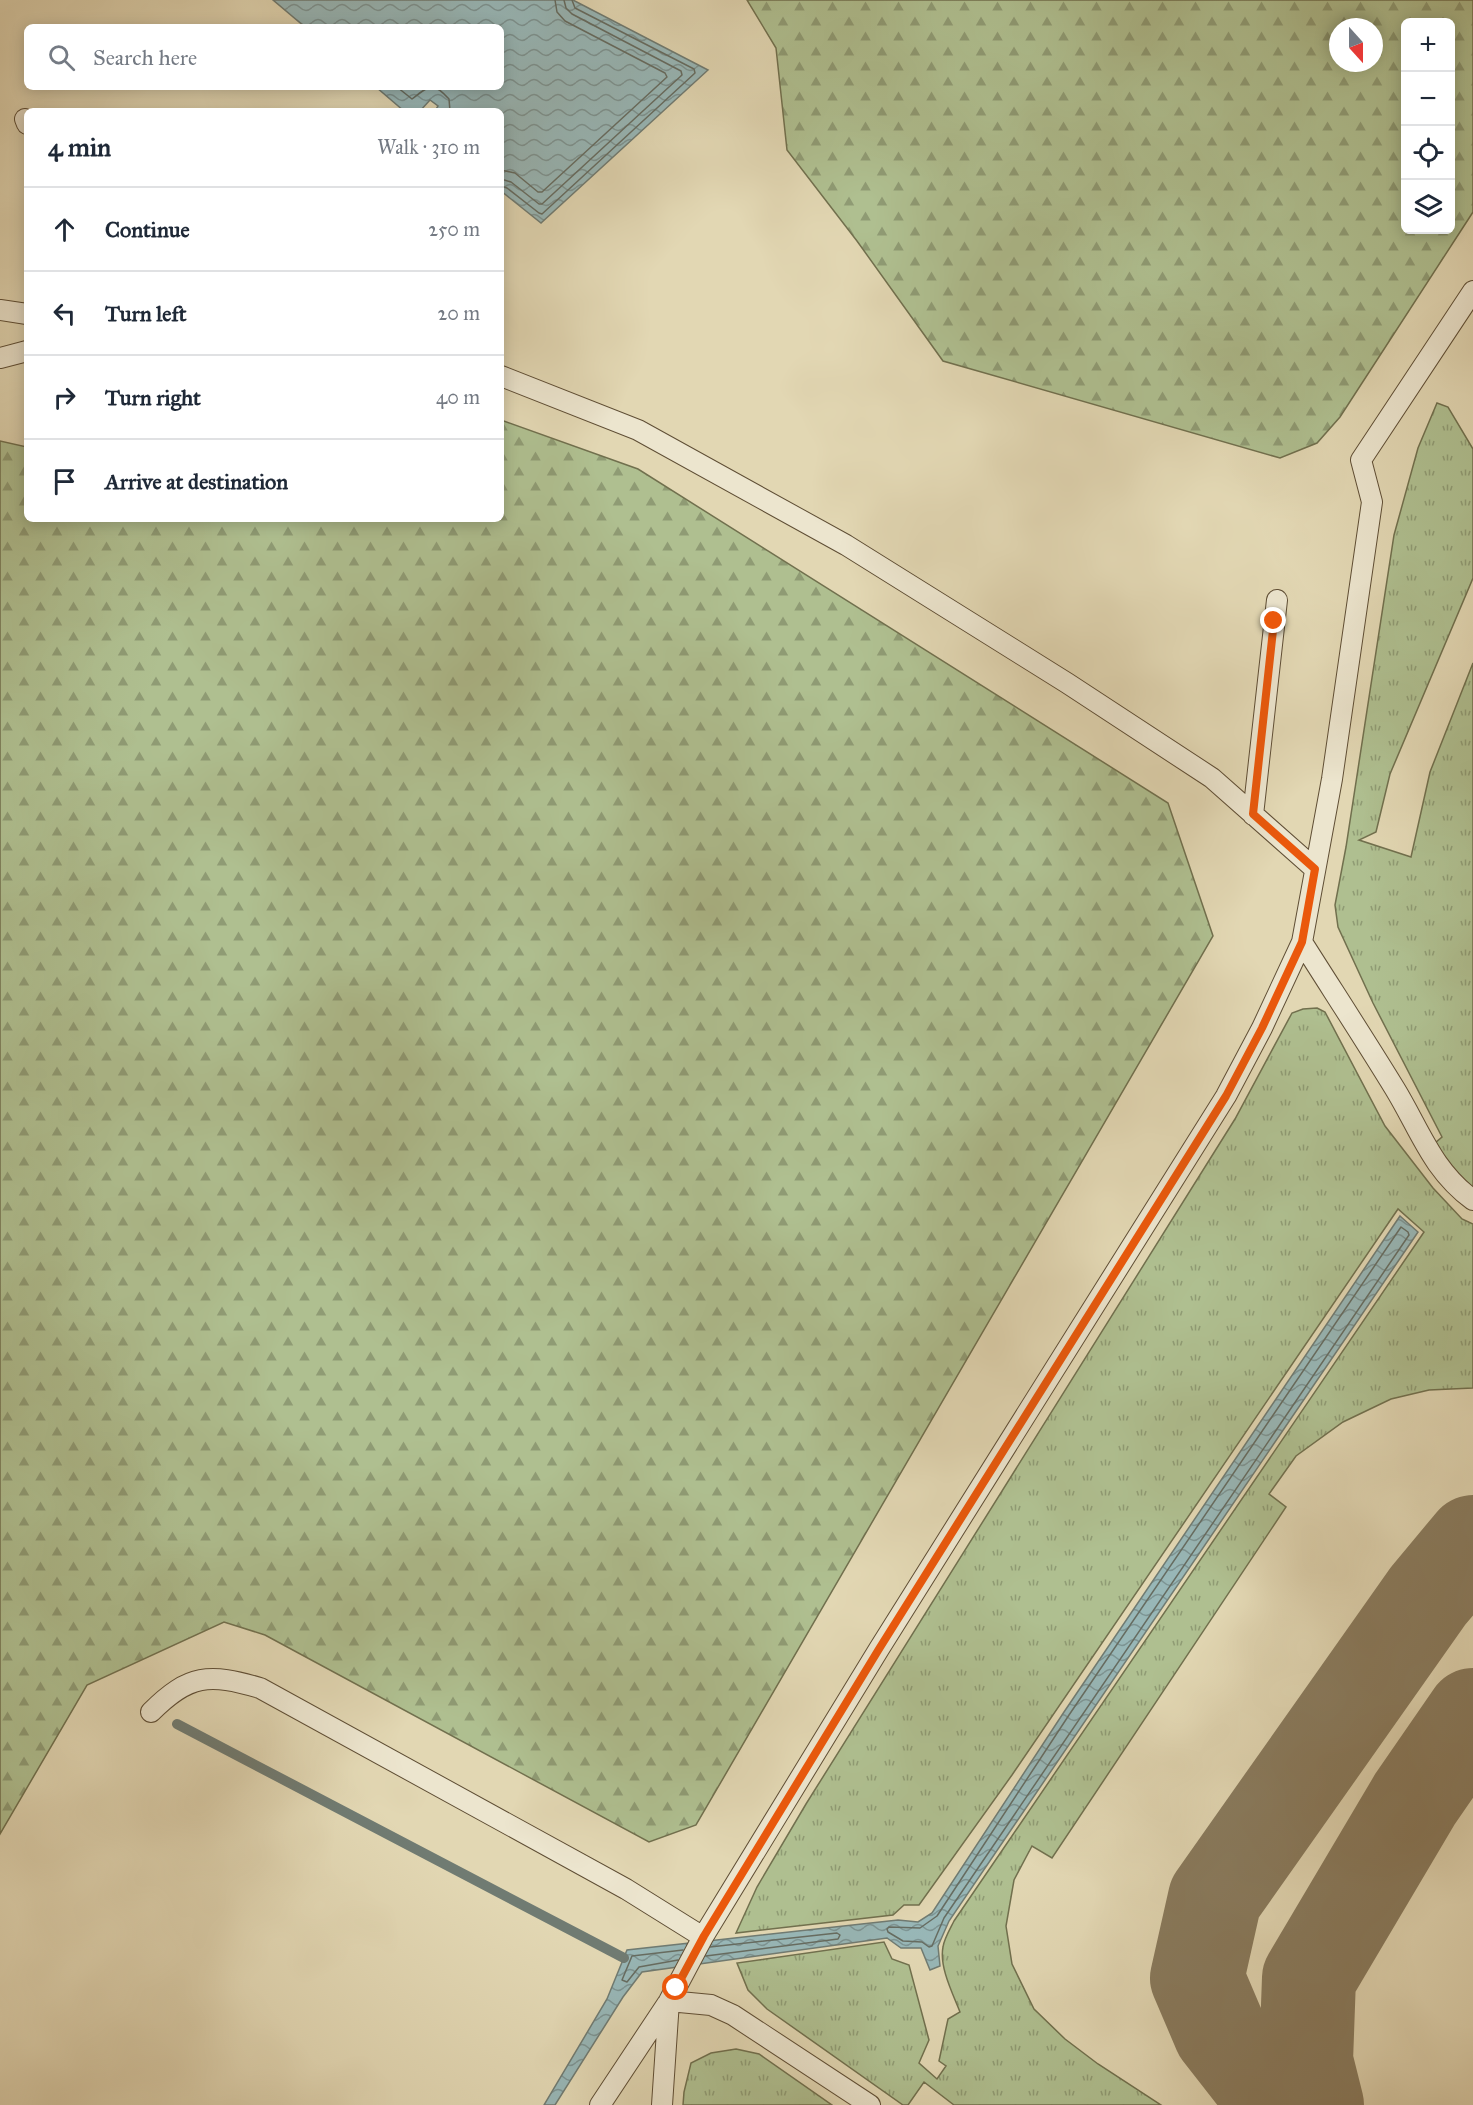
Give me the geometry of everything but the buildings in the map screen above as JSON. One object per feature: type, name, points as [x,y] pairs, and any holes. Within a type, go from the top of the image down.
[{"type":"lane","points":[[600,2105],[669,2001],[704,1936],[879,1649],[1226,1096],[1262,1028],[1302,942],[1332,779],[1372,502],[1361,460],[1473,291]]},
{"type":"lane","points":[[0,310],[24,314]]},
{"type":"lane","points":[[0,358],[24,352]]},
{"type":"lane","points":[[504,377],[638,430],[846,545],[1067,683],[1202,772],[1315,869]]},
{"type":"lane","points":[[1253,814],[1277,600]]},
{"type":"lane","points":[[1302,942],[1397,1092],[1424,1145],[1455,1187],[1473,1200]]},
{"type":"lane","points":[[151,1712],[168,1695],[193,1681],[229,1679],[260,1688],[626,1889],[704,1936]]},
{"type":"lane","points":[[662,2105],[669,2001]]},
{"type":"lane","points":[[669,2001],[711,2005],[734,2015],[870,2105]]},
{"type":"green space","points":[[747,0],[1473,0],[1473,212],[1340,417],[1317,443],[1280,458],[943,361],[857,241],[787,150],[776,48]]},
{"type":"green space","points":[[1437,403],[1448,407],[1473,449],[1473,578],[1390,774],[1376,832],[1359,840],[1411,857],[1430,772],[1473,663],[1473,1195],[1451,1175],[1435,1143],[1442,1137],[1373,1003],[1338,927],[1335,905],[1394,535],[1418,448]]},
{"type":"green space","points":[[504,421],[638,469],[1168,803],[1213,936],[696,1825],[649,1842],[265,1635],[224,1622],[87,1685],[0,1834],[0,441],[24,446],[24,522],[504,522]]},
{"type":"green space","points":[[1317,1008],[1325,1012],[1385,1126],[1433,1188],[1462,1219],[1473,1224],[1473,1388],[1429,1390],[1391,1399],[1343,1422],[1296,1456],[1269,1494],[1286,1507],[1052,1858],[1032,1846],[1014,1880],[1006,1926],[1012,1964],[1034,2009],[1065,2039],[1098,2064],[1161,2105],[954,2105],[924,2082],[908,2105],[903,2105],[767,2009],[748,1990],[737,1963],[884,1942],[892,1959],[909,1965],[929,2040],[919,2063],[937,2079],[946,2066],[939,2061],[948,2019],[960,2012],[947,1980],[942,1955],[945,1941],[954,1921],[1424,1232],[1398,1209],[1012,1775],[919,1905],[904,1905],[893,1915],[736,1933],[757,1887],[806,1804],[1235,1119],[1292,1013]]},
{"type":"green space","points":[[736,2049],[759,2054],[832,2105],[683,2105],[691,2063],[711,2053]]},
{"type":"water","points":[[273,0],[573,0],[708,70],[541,223],[504,193],[504,108],[437,108],[438,106],[430,100],[423,108],[400,108],[380,90],[504,90],[504,24],[301,24]]},
{"type":"water","points":[[1400,1216],[1418,1232],[949,1921],[938,1946],[940,1966],[930,1970],[921,1948],[901,1948],[887,1938],[642,1972],[623,1997],[555,2105],[544,2105],[607,1999],[627,1950],[898,1920],[918,1922],[932,1913],[1064,1712]]},
{"type":"waterway","points":[[177,1724],[624,1958]]},
{"type":"taxiway","points":[[1290,2105],[1259,2082],[1220,2032],[1197,1978],[1215,1898],[1428,1596],[1473,1542]]},
{"type":"taxiway","points":[[1317,2105],[1306,2061],[1309,1978],[1415,1799],[1473,1715]]},
{"type":"route","points":[[676,1988],[704,1936],[879,1649],[1226,1096],[1262,1028],[1302,942],[1315,869],[1253,814],[1274,621]]}]
